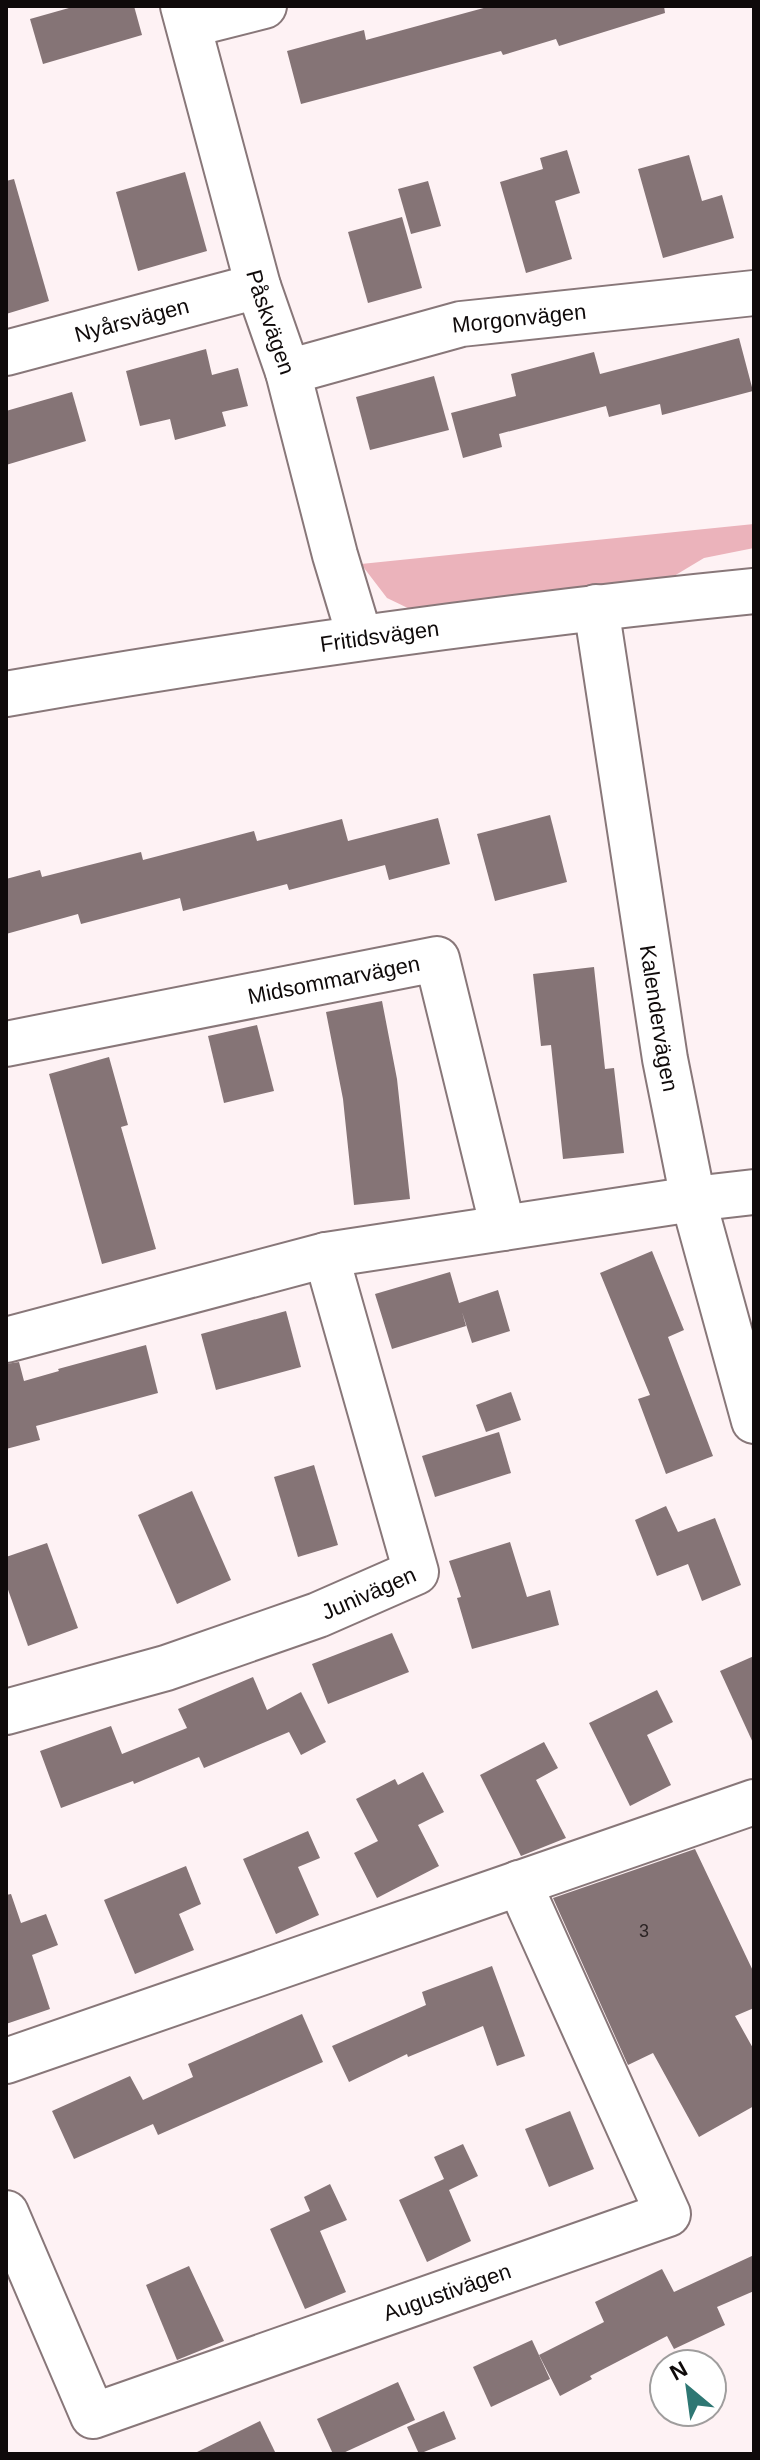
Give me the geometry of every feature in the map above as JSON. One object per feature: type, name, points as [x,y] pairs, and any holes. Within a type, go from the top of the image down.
[{"type":"street","points":[[186,16],[264,6]]},
{"type":"street","name":"Påskvägen","points":[[186,16],[258,286],[288,372],[335,555],[360,638]]},
{"type":"street","name":"Nyårsvägen","points":[[6,353],[258,286]]},
{"type":"street","name":"Morgonvägen","points":[[288,372],[461,324],[754,293]]},
{"type":"street","name":"Fritidsvägen","points":[[6,694],[360,638],[596,607],[754,591]]},
{"type":"street","name":"Kalendervägen","points":[[596,607],[665,1059],[693,1199],[754,1421]]},
{"type":"street","name":"Midsommarvägen","points":[[6,1044],[437,959],[503,1228]]},
{"type":"street","points":[[6,1340],[326,1255],[754,1192]]},
{"type":"street","name":"Junivägen","points":[[6,1712],[166,1668],[318,1615],[416,1572],[326,1255]]},
{"type":"street","points":[[6,2061],[754,1802]]},
{"type":"street","name":"Augustivägen","points":[[6,2213],[93,2416],[668,2214],[519,1883]]},
{"type":"shaded area","points":[[754,524],[754,548],[704,558],[664,582],[414,611],[387,598],[361,564]]},
{"type":"building","points":[[76,6],[134,6],[142,35],[43,64],[30,19]]},
{"type":"building","points":[[491,6],[664,6],[665,13],[559,46],[556,39],[503,55],[501,51],[301,104],[287,51],[364,30],[366,40]]},
{"type":"building","points":[[567,150],[580,193],[555,201],[572,259],[526,273],[500,182],[543,169],[540,158]]},
{"type":"building","points":[[689,155],[702,201],[722,195],[734,238],[663,258],[638,169]]},
{"type":"building","points":[[185,172],[207,251],[138,271],[116,192]]},
{"type":"building","points":[[14,179],[49,301],[6,314],[6,181]]},
{"type":"building","points":[[428,181],[441,226],[411,234],[398,189]]},
{"type":"building","points":[[402,217],[422,288],[368,303],[348,232]]},
{"type":"building","points":[[739,338],[753,391],[662,415],[660,404],[609,417],[606,406],[499,434],[502,447],[463,458],[451,413],[516,396],[511,374],[594,352],[600,374]]},
{"type":"building","points":[[206,349],[212,375],[238,368],[248,406],[222,412],[226,426],[175,440],[170,419],[140,426],[126,371]]},
{"type":"building","points":[[434,376],[449,430],[370,450],[356,397]]},
{"type":"building","points":[[72,392],[86,441],[6,465],[6,411]]},
{"type":"building","points":[[550,815],[567,882],[495,901],[477,834]]},
{"type":"building","points":[[438,818],[450,864],[389,880],[385,865],[289,890],[287,884],[183,911],[180,898],[81,924],[78,914],[6,934],[6,879],[40,870],[42,877],[141,852],[143,860],[254,831],[257,841],[342,819],[348,841]]},
{"type":"building","points":[[594,967],[605,1069],[614,1068],[624,1153],[563,1159],[551,1045],[541,1046],[533,974]]},
{"type":"building","points":[[382,1001],[397,1079],[410,1199],[354,1205],[343,1099],[326,1012]]},
{"type":"building","points":[[257,1025],[274,1091],[224,1103],[208,1036]]},
{"type":"building","points":[[109,1057],[128,1125],[121,1127],[156,1249],[102,1264],[49,1074]]},
{"type":"building","points":[[652,1251],[684,1330],[668,1337],[713,1456],[666,1474],[638,1399],[650,1395],[600,1273]]},
{"type":"building","points":[[450,1272],[459,1303],[498,1290],[510,1331],[472,1343],[462,1312],[466,1326],[392,1349],[375,1294]]},
{"type":"building","points":[[286,1311],[301,1367],[216,1390],[201,1334]]},
{"type":"building","points":[[146,1345],[158,1393],[36,1426],[40,1440],[6,1449],[6,1364],[19,1362],[24,1381]]},
{"type":"building","points":[[511,1392],[521,1420],[486,1432],[476,1405]]},
{"type":"building","points":[[499,1432],[511,1473],[435,1497],[422,1456]]},
{"type":"building","points":[[314,1465],[338,1545],[298,1557],[274,1477]]},
{"type":"building","points":[[192,1491],[231,1580],[177,1604],[138,1515]]},
{"type":"building","points":[[666,1506],[678,1532],[715,1518],[741,1585],[702,1601],[688,1564],[657,1576],[635,1520]]},
{"type":"building","points":[[510,1542],[527,1597],[550,1590],[559,1625],[472,1649],[457,1598],[461,1597],[449,1561]]},
{"type":"building","points":[[47,1543],[78,1628],[28,1646],[6,1584],[6,1557]]},
{"type":"building","points":[[392,1633],[409,1672],[328,1704],[312,1664]]},
{"type":"building","points":[[754,1656],[754,1745],[720,1671]]},
{"type":"building","points":[[253,1677],[267,1710],[301,1692],[326,1742],[301,1755],[289,1732],[204,1768],[199,1757],[134,1784],[133,1781],[61,1808],[40,1751],[111,1726],[122,1754],[187,1728],[178,1709]]},
{"type":"building","points":[[657,1690],[673,1722],[647,1735],[671,1785],[630,1806],[589,1723]]},
{"type":"building","points":[[544,1742],[558,1768],[536,1780],[566,1838],[521,1856],[480,1775]]},
{"type":"building","points":[[423,1772],[444,1812],[418,1825],[439,1866],[377,1898],[354,1853],[378,1841],[356,1799],[395,1779],[398,1785]]},
{"type":"building","points":[[308,1831],[320,1858],[298,1867],[319,1915],[276,1934],[243,1859]]},
{"type":"building","points":[[695,1849],[754,1973],[754,2008],[735,2016],[754,2050],[754,2106],[699,2137],[653,2053],[628,2065],[553,1898]]},
{"type":"building","points":[[186,1866],[201,1904],[179,1914],[194,1950],[135,1974],[104,1900]]},
{"type":"building","points":[[11,1894],[21,1923],[46,1914],[58,1945],[32,1955],[50,2009],[6,2024],[6,1895]]},
{"type":"building","points":[[492,1966],[525,2056],[497,2066],[483,2026],[408,2057],[407,2054],[349,2082],[332,2046],[426,2005],[422,1992]]},
{"type":"building","points":[[302,2014],[323,2062],[158,2135],[153,2124],[74,2159],[52,2111],[130,2076],[143,2100],[193,2077],[188,2064]]},
{"type":"building","points":[[570,2111],[594,2169],[549,2187],[525,2129]]},
{"type":"building","points":[[463,2144],[478,2176],[449,2190],[471,2241],[427,2262],[399,2200],[444,2179],[434,2157]]},
{"type":"building","points":[[330,2184],[347,2220],[320,2231],[346,2292],[305,2309],[270,2229],[310,2211],[304,2197]]},
{"type":"building","points":[[754,2255],[754,2291],[717,2307],[725,2325],[676,2348],[667,2336],[590,2376],[592,2379],[560,2396],[539,2355],[604,2322],[595,2302],[662,2269],[674,2292]]},
{"type":"building","points":[[189,2266],[224,2341],[177,2360],[146,2285]]},
{"type":"building","points":[[532,2340],[550,2379],[491,2407],[473,2367]]},
{"type":"building","points":[[398,2382],[415,2420],[341,2454],[333,2454],[317,2419]]},
{"type":"building","points":[[444,2411],[456,2439],[419,2454],[407,2427]]},
{"type":"building","points":[[260,2421],[276,2454],[193,2454]]}]
